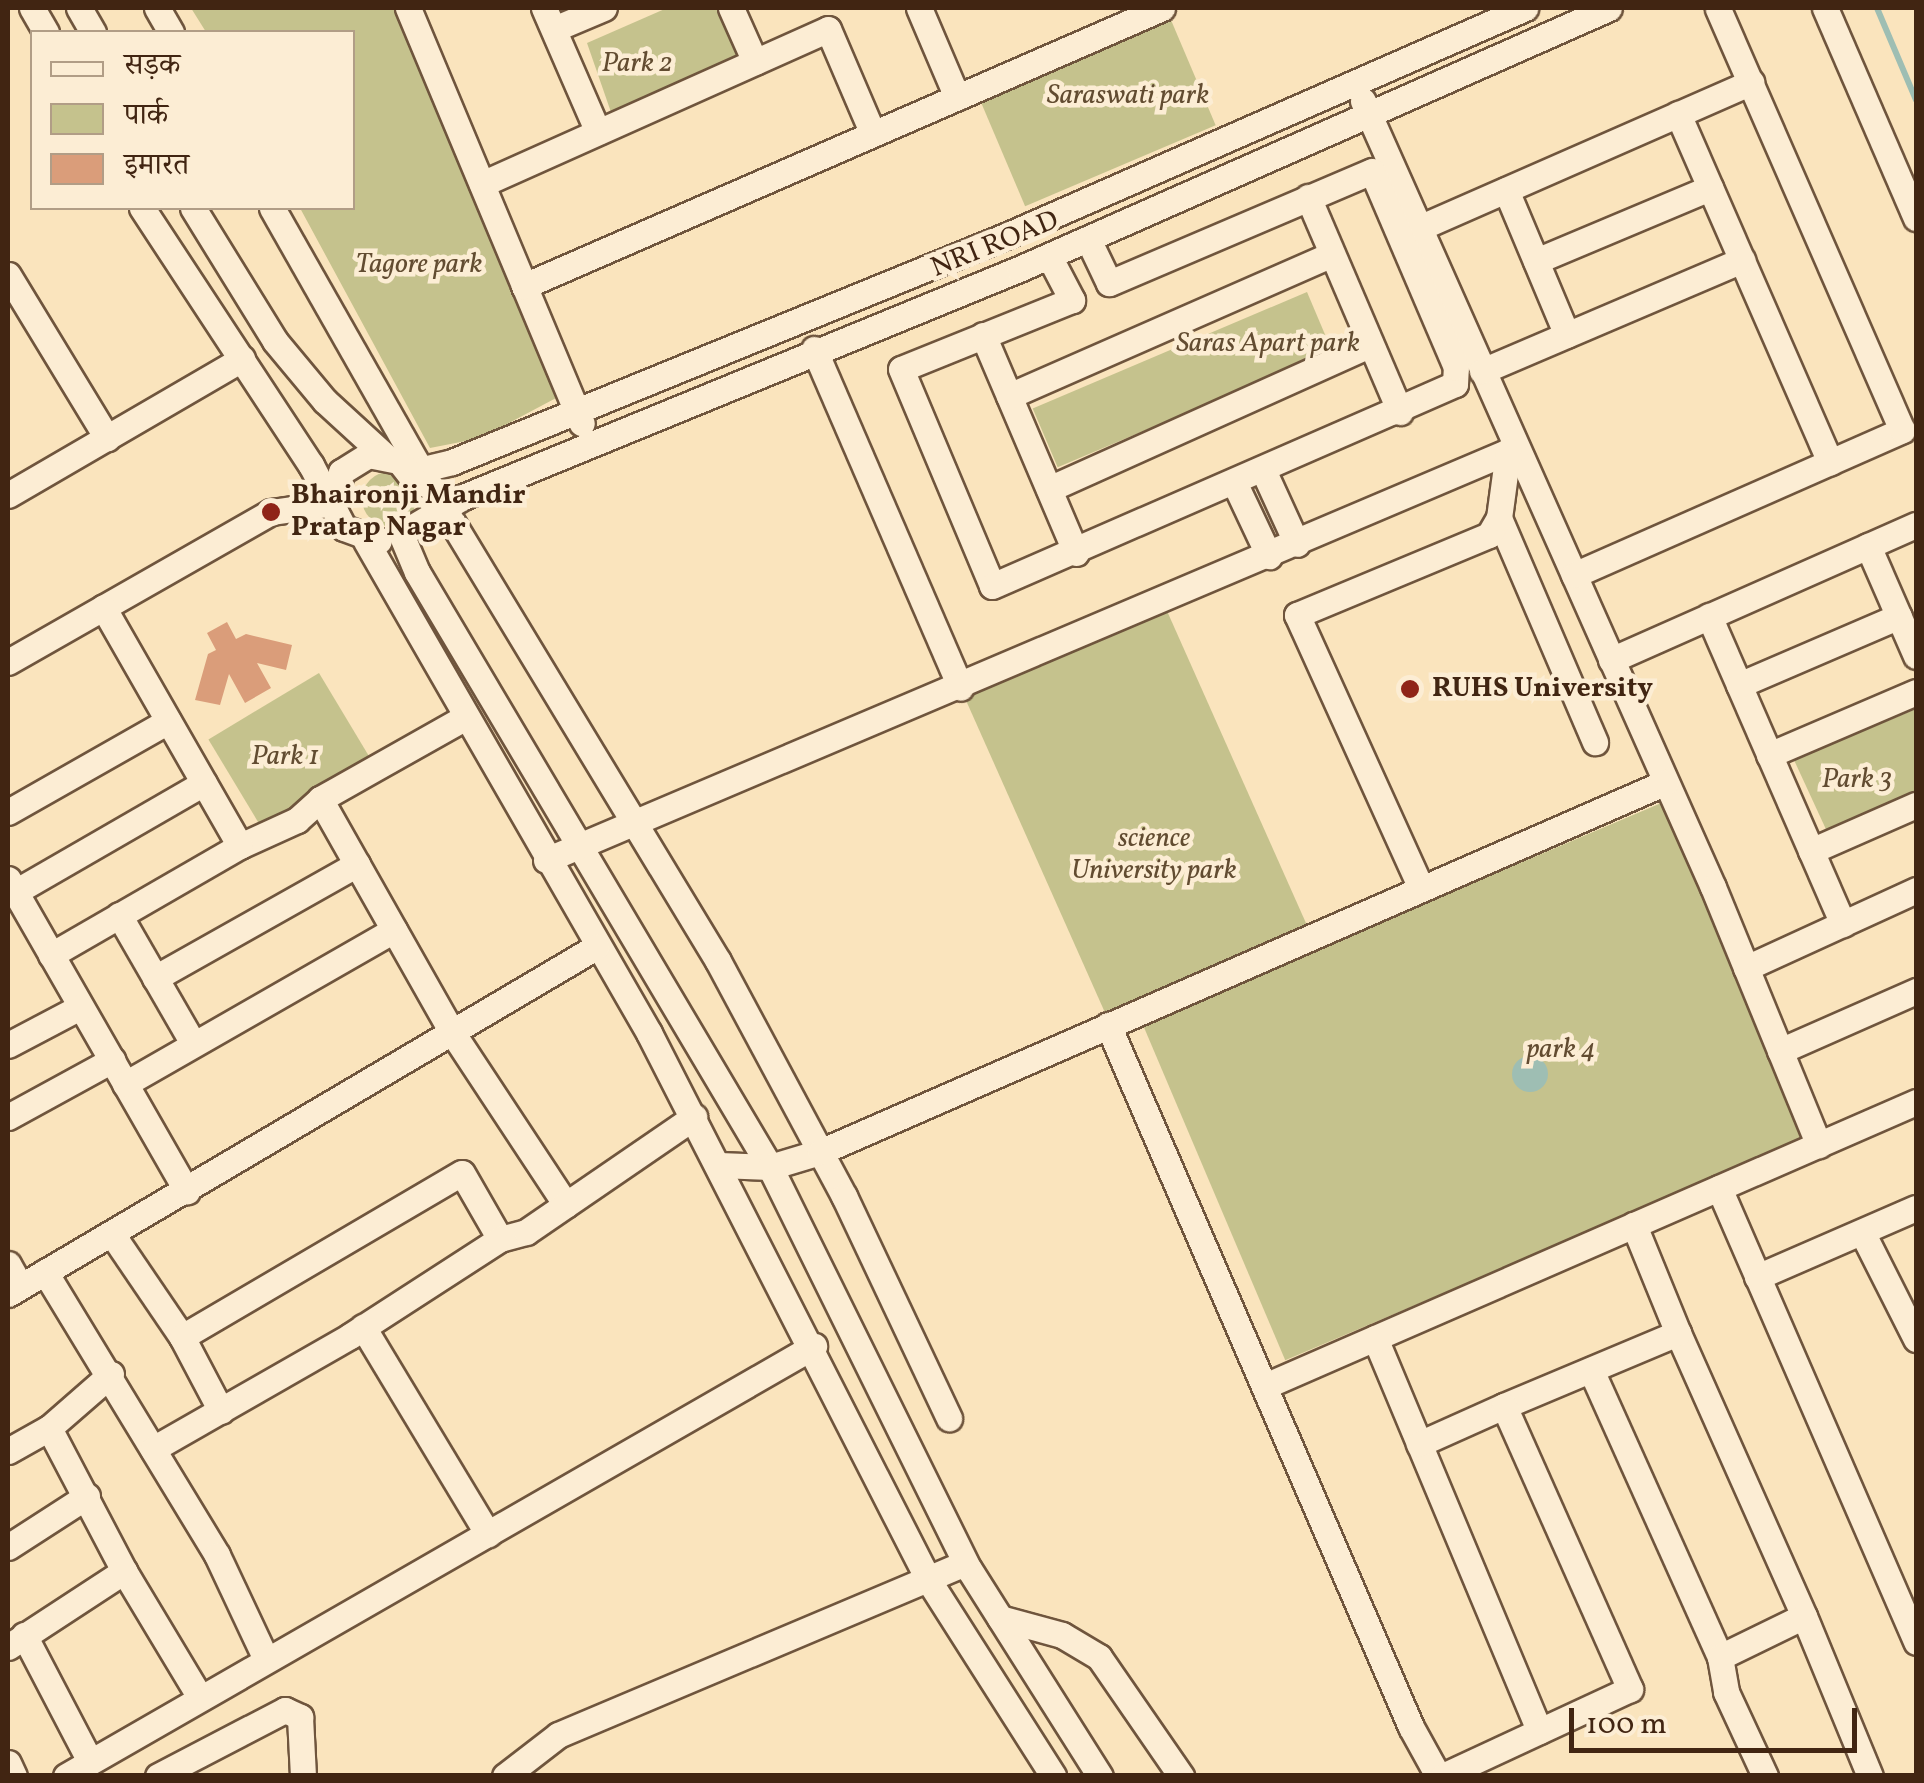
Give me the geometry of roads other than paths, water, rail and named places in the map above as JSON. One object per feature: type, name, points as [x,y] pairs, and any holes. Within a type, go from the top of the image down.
[{"type":"street","points":[[32,8],[45,30]]},
{"type":"street","points":[[79,8],[92,30]]},
{"type":"street","points":[[156,8],[170,30]]},
{"type":"street","points":[[408,8],[590,443]]},
{"type":"street","points":[[598,132],[549,18],[604,8]]},
{"type":"street","points":[[731,8],[754,62]]},
{"type":"street","points":[[919,8],[957,97]]},
{"type":"street","points":[[524,286],[1162,8]]},
{"type":"street","name":"NRI ROAD","points":[[416,471],[1008,235],[1524,8]]},
{"type":"street","name":"NRI ROAD","points":[[402,534],[445,508],[590,443],[1049,256],[1609,8]]},
{"type":"street","points":[[1574,576],[1902,430],[1718,8]]},
{"type":"street","points":[[1825,8],[1916,218]]},
{"type":"street","points":[[482,184],[754,62],[824,18],[873,134]]},
{"type":"street","points":[[1355,82],[1482,371],[1512,450],[1574,576],[1666,782],[1819,1144]]},
{"type":"street","points":[[1419,228],[1751,82]]},
{"type":"street","points":[[1678,114],[1830,462]]},
{"type":"street","points":[[1372,171],[1458,375],[1456,384],[1076,554],[992,586],[901,369],[1308,198],[1372,171]]},
{"type":"street","points":[[1536,261],[1710,188]]},
{"type":"street","points":[[1506,190],[1567,335]]},
{"type":"street","points":[[1308,198],[1400,412]]},
{"type":"street","points":[[143,210],[311,465],[344,528],[366,540],[694,1117],[814,1346],[929,1582],[1052,1776]]},
{"type":"street","points":[[194,210],[275,340],[324,401],[384,456],[416,471]]},
{"type":"street","points":[[273,210],[416,471],[445,508],[636,826],[820,1152],[949,1418]]},
{"type":"street","points":[[1088,239],[1110,284]]},
{"type":"street","points":[[1049,256],[1072,300]]},
{"type":"street","points":[[1009,396],[1330,256]]},
{"type":"street","points":[[1482,371],[1742,260]]},
{"type":"street","points":[[8,274],[107,438]]},
{"type":"street","points":[[983,335],[1076,554]]},
{"type":"street","points":[[1049,489],[1370,344]]},
{"type":"street","points":[[814,350],[961,688]]},
{"type":"street","points":[[8,495],[242,359]]},
{"type":"street","points":[[1421,888],[1297,615],[1489,535],[1499,518],[1512,450]]},
{"type":"street","points":[[546,860],[636,826],[1512,450]]},
{"type":"street","points":[[334,503],[341,472],[368,455],[384,456]]},
{"type":"street","points":[[8,662],[271,512],[308,484],[311,465]]},
{"type":"street","points":[[366,540],[402,534],[420,504],[416,471]]},
{"type":"street","points":[[1264,472],[1297,544]]},
{"type":"street","points":[[1236,484],[1269,556]]},
{"type":"street","points":[[271,512],[334,503]]},
{"type":"street","points":[[1499,518],[1595,742]]},
{"type":"street","points":[[1611,660],[1916,525]]},
{"type":"street","points":[[402,534],[417,572],[770,1167],[966,1562],[1100,1776]]},
{"type":"street","points":[[1868,546],[1916,656]]},
{"type":"street","points":[[103,607],[240,846]]},
{"type":"street","points":[[1709,616],[1843,924]]},
{"type":"street","points":[[1739,685],[1898,616]]},
{"type":"street","points":[[1770,755],[1916,692]]},
{"type":"street","points":[[51,956],[240,846],[296,820],[320,800],[464,718]]},
{"type":"street","points":[[8,812],[168,720]]},
{"type":"street","points":[[719,1166],[770,1167],[820,1152],[1666,782]]},
{"type":"street","points":[[187,1191],[11,886],[204,783]]},
{"type":"street","points":[[320,800],[452,1032],[566,1205]]},
{"type":"street","points":[[1811,850],[1916,805]]},
{"type":"street","points":[[155,978],[357,864]]},
{"type":"street","points":[[1746,968],[1916,890]]},
{"type":"street","points":[[119,914],[193,1043]]},
{"type":"street","points":[[126,1084],[394,930]]},
{"type":"street","points":[[12,1281],[45,1272],[112,1234],[596,947]]},
{"type":"street","points":[[1780,1051],[1916,991]]},
{"type":"street","points":[[8,1045],[80,1006]]},
{"type":"street","points":[[1108,1026],[1440,1776],[1630,1689],[1504,1406]]},
{"type":"street","points":[[8,1117],[112,1060]]},
{"type":"street","points":[[1265,1386],[1916,1102]]},
{"type":"street","points":[[153,1449],[363,1327],[500,1239],[526,1232],[694,1117]]},
{"type":"street","points":[[182,1337],[462,1173],[500,1239]]},
{"type":"street","points":[[1719,1188],[1916,1642]]},
{"type":"street","points":[[1757,1277],[1916,1208]]},
{"type":"street","points":[[1634,1225],[1870,1776]]},
{"type":"street","points":[[1862,1232],[1916,1340]]},
{"type":"street","points":[[112,1234],[182,1337],[221,1411]]},
{"type":"street","points":[[45,1272],[111,1374],[217,1555],[265,1657]]},
{"type":"street","points":[[363,1327],[488,1534]]},
{"type":"street","points":[[1419,1444],[1678,1334]]},
{"type":"street","points":[[1375,1338],[1540,1731]]},
{"type":"street","points":[[66,1776],[265,1657],[814,1346]]},
{"type":"street","points":[[1590,1370],[1720,1657],[1726,1692],[1765,1776]]},
{"type":"street","points":[[8,1452],[49,1428],[111,1374]]},
{"type":"street","points":[[49,1428],[124,1571],[199,1696]]},
{"type":"street","points":[[8,1547],[87,1496]]},
{"type":"street","points":[[506,1776],[558,1734],[929,1582],[966,1562]]},
{"type":"street","points":[[90,1761],[16,1641],[124,1571]]},
{"type":"street","points":[[1720,1657],[1804,1616]]},
{"type":"street","points":[[1000,1618],[1062,1635],[1099,1657],[1182,1776]]},
{"type":"street","points":[[158,1776],[285,1710],[300,1717],[303,1776]]},
{"type":"street","points":[[8,1763],[14,1776]]},
{"type":"water","points":[[1530,1056],[1543,1061],[1548,1074],[1543,1087],[1530,1092],[1517,1087],[1512,1074],[1517,1061]]},
{"type":"waterway","points":[[1877,8],[1916,100]]},
{"type":"place","name":"Bhaironji Mandir Pratap Nagar","points":[[271,512]]},
{"type":"place","name":"RUHS University","points":[[1410,689]]},
{"type":"park label","name":"Park 2","points":[[637,64]]},
{"type":"park label","name":"Saraswati park","points":[[1128,96]]},
{"type":"park label","name":"Tagore park","points":[[419,265]]},
{"type":"park label","name":"Saras Apart park","points":[[1268,344]]},
{"type":"park label","name":"Park 1","points":[[285,757]]},
{"type":"park label","name":"Park 3","points":[[1857,780]]},
{"type":"park label","name":"science University park","points":[[1154,855]]},
{"type":"park label","name":"park 4","points":[[1561,1050]]}]
